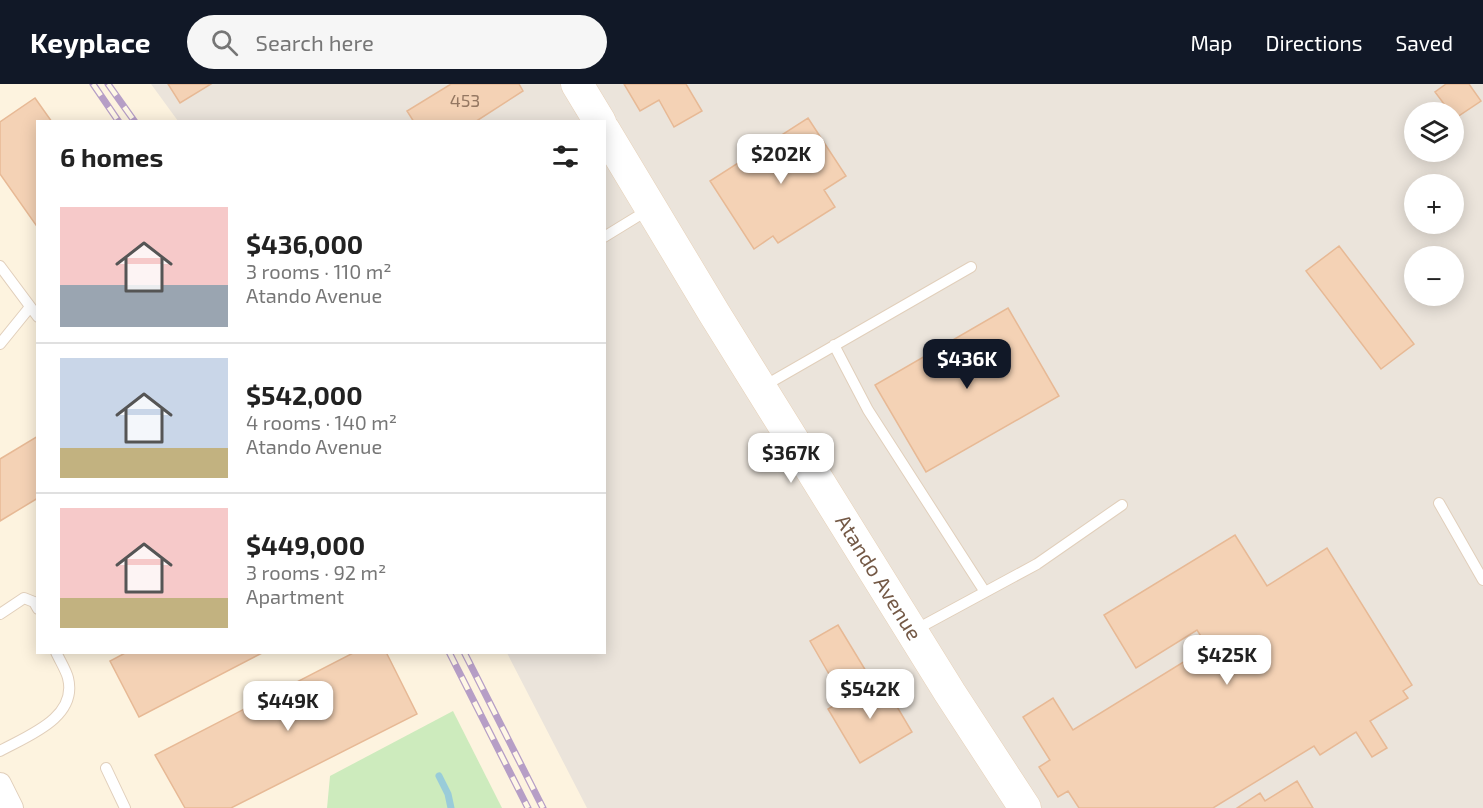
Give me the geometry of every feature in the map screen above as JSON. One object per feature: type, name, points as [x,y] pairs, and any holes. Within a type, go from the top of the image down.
[{"type":"main road","points":[[577,84],[599,120]]},
{"type":"main road","name":"Atando Avenue","points":[[606,133],[912,632],[1025,808]]},
{"type":"street","points":[[0,784],[12,808]]},
{"type":"lane","points":[[606,236],[651,208]]},
{"type":"lane","points":[[0,266],[36,314]]},
{"type":"lane","points":[[761,388],[971,267]]},
{"type":"lane","points":[[0,345],[30,307]]},
{"type":"lane","points":[[834,345],[868,410],[985,592]]},
{"type":"lane","points":[[1439,503],[1483,580]]},
{"type":"lane","points":[[912,632],[1037,564],[1122,505]]},
{"type":"lane","points":[[0,614],[24,598],[34,602],[36,606]]},
{"type":"lane","points":[[0,751],[54,720],[64,706],[68,693],[68,679],[57,654]]},
{"type":"lane","points":[[106,768],[125,808]]},
{"type":"shaded area","points":[[151,84],[1483,84],[1483,808],[587,808],[508,654],[606,654],[606,120],[177,120]]},
{"type":"green space","points":[[453,711],[502,808],[327,808],[330,776]]},
{"type":"building","points":[[168,84],[211,84],[180,103]]},
{"type":"building","points":[[451,84],[519,84],[523,91],[478,120],[413,120],[407,111]]},
{"type":"building","points":[[624,84],[686,84],[702,111],[674,127],[659,100],[640,111]]},
{"type":"building","points":[[1446,84],[1469,84],[1481,101],[1464,112],[1464,102],[1442,102],[1435,92]]},
{"type":"building","points":[[35,98],[51,120],[36,120],[36,225],[0,174],[0,122]]},
{"type":"building","points":[[808,118],[846,176],[824,190],[835,207],[778,243],[773,236],[754,249],[710,181]]},
{"type":"building","points":[[1339,246],[1414,344],[1381,369],[1306,271]]},
{"type":"building","points":[[1008,308],[1059,396],[926,472],[875,385]]},
{"type":"building","points":[[36,437],[36,499],[0,521],[0,459]]},
{"type":"building","points":[[1235,535],[1267,586],[1327,548],[1412,685],[1403,691],[1408,698],[1370,721],[1387,748],[1372,757],[1356,732],[1320,755],[1314,746],[1213,808],[1079,808],[1068,791],[1058,797],[1039,767],[1050,760],[1023,717],[1053,698],[1073,730],[1208,647],[1197,630],[1136,668],[1104,615]]},
{"type":"building","points":[[838,625],[869,676],[840,693],[810,641]]},
{"type":"building","points":[[123,654],[260,654],[139,717],[110,661]]},
{"type":"building","points":[[351,654],[387,654],[417,714],[231,808],[185,808],[155,755]]},
{"type":"building","points":[[880,678],[912,732],[860,763],[828,709]]},
{"type":"building","points":[[1297,781],[1313,808],[1237,808],[1260,793],[1265,801]]},
{"type":"waterway","points":[[439,776],[448,794],[451,808]]},
{"type":"railway","points":[[93,84],[118,120]]},
{"type":"railway","points":[[108,84],[134,120]]},
{"type":"railway","points":[[450,654],[528,808]]},
{"type":"railway","points":[[465,654],[543,808]]}]
